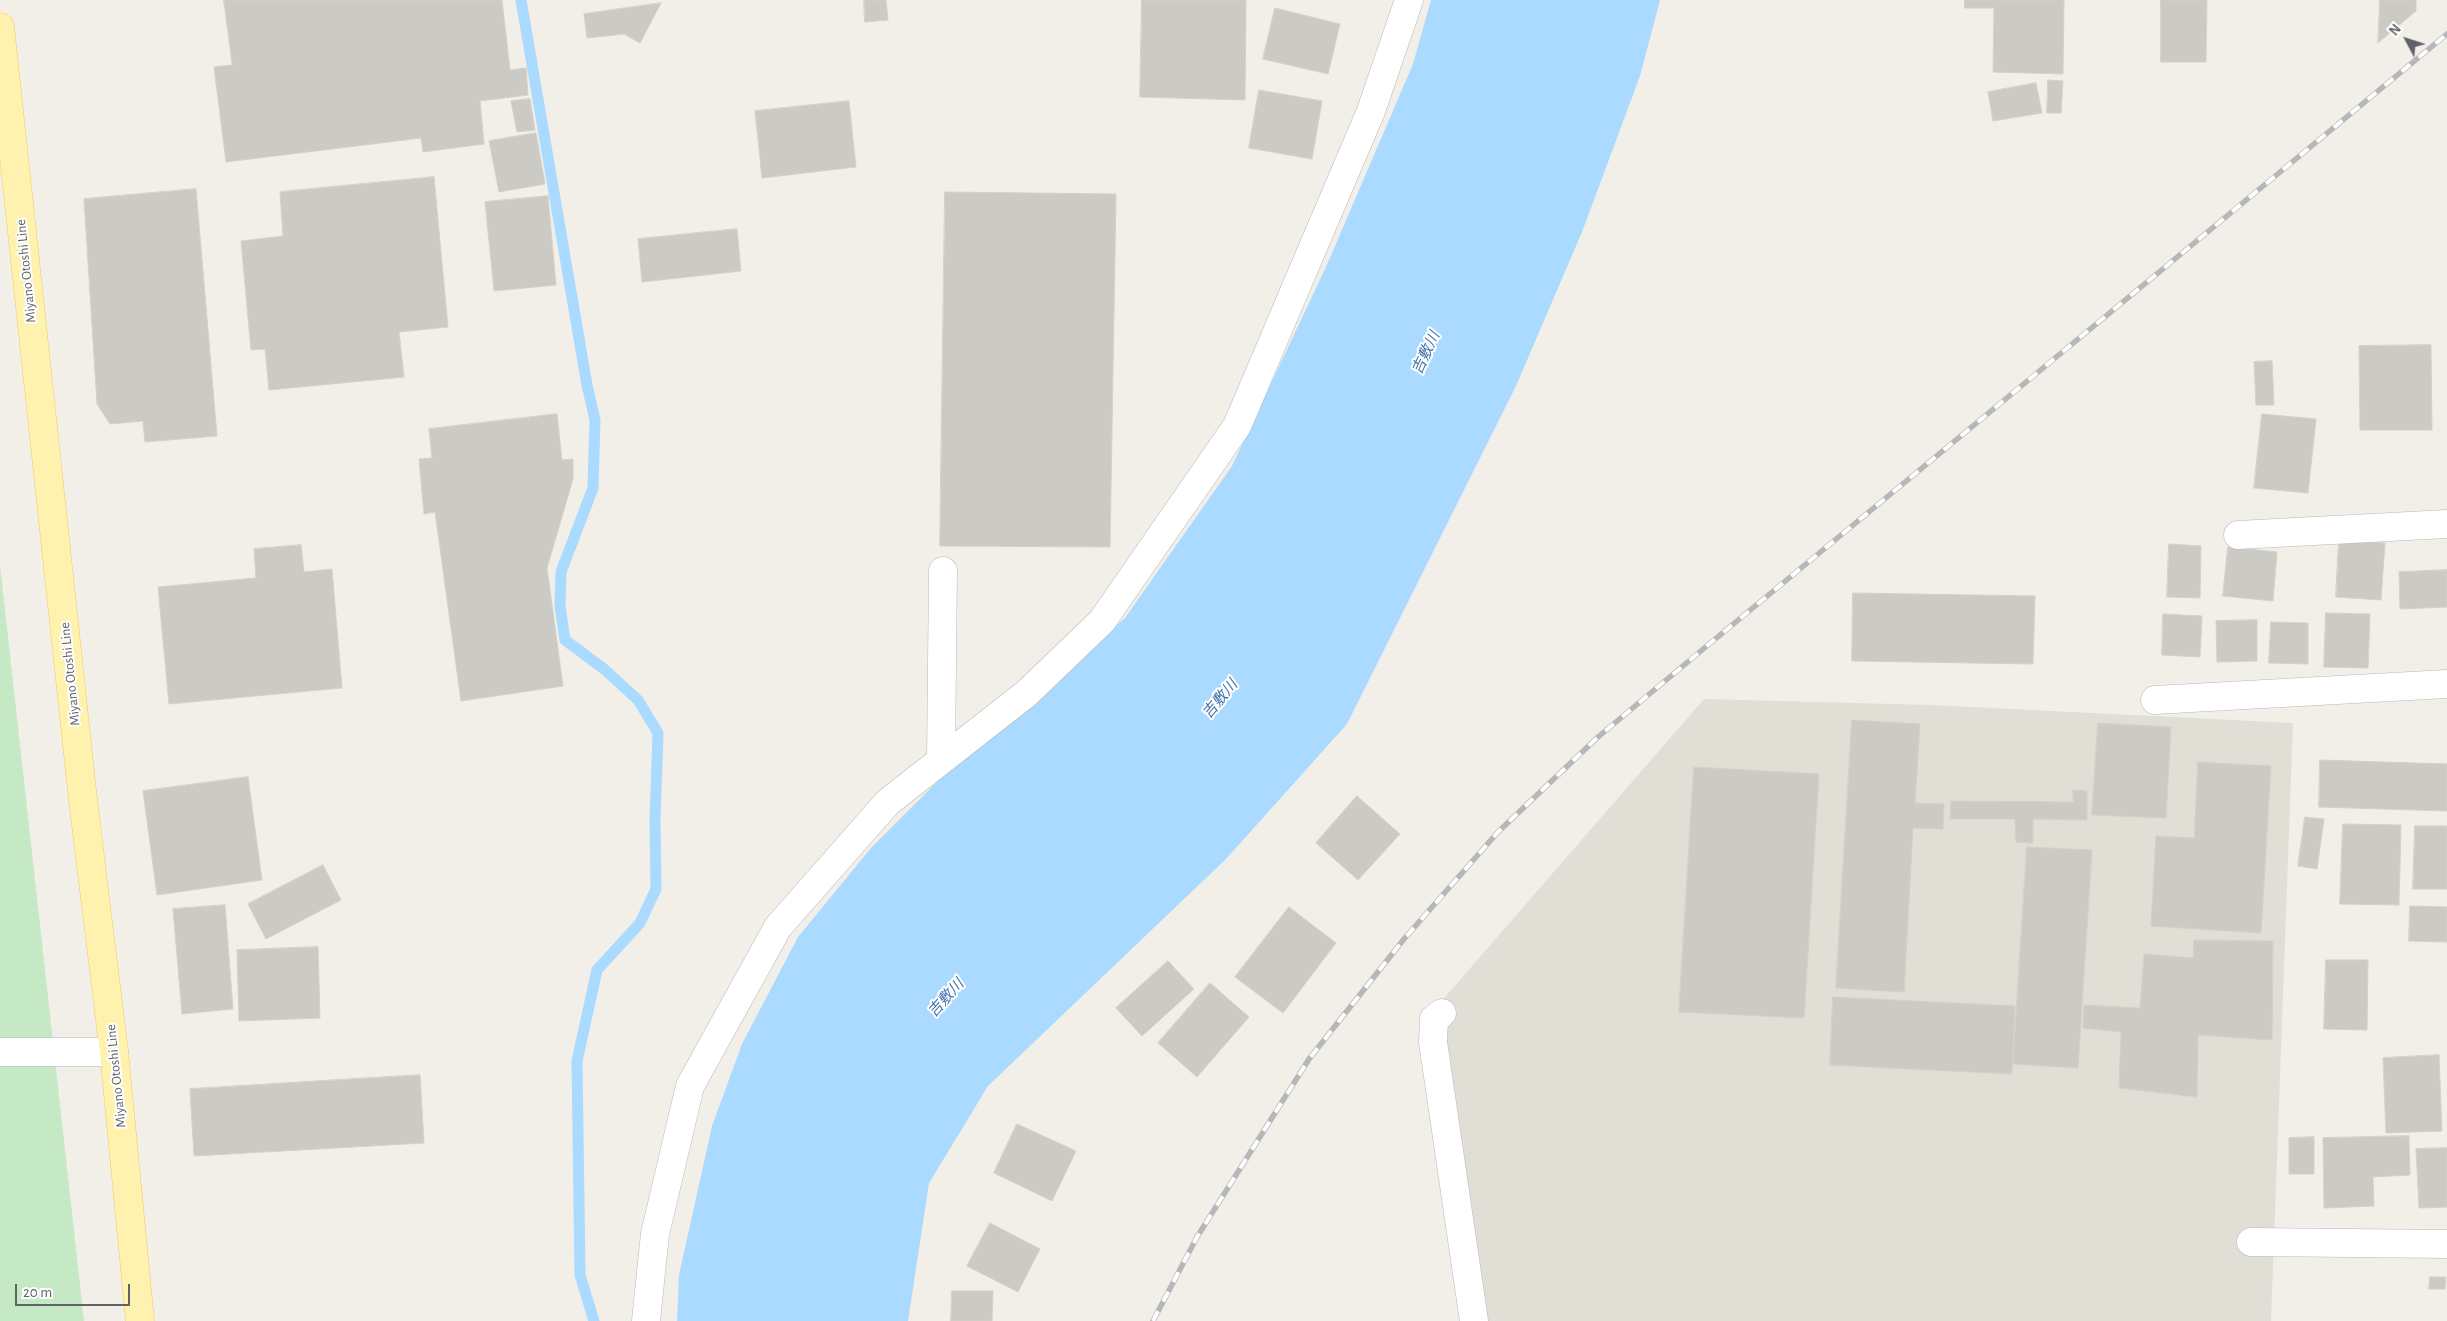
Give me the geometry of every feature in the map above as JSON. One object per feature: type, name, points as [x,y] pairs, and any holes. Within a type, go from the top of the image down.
[{"type":"main road","name":"Miyano Otoshi Line","points":[[0,27],[81,780],[114,1052],[140,1321]]},
{"type":"street","points":[[646,1321],[655,1234],[690,1086],[778,927],[888,802],[1027,693],[1102,621],[1237,426],[1370,111],[1409,0]]},
{"type":"street","points":[[2238,535],[2447,524]]},
{"type":"street","points":[[942,760],[943,571]]},
{"type":"street","points":[[2155,700],[2447,684]]},
{"type":"street","points":[[1442,1013],[1434,1019],[1432,1042],[1474,1321]]},
{"type":"street","points":[[0,1052],[114,1052]]},
{"type":"street","points":[[2251,1242],[2447,1244]]},
{"type":"shaded area","points":[[1704,699],[1931,705],[2293,723],[2271,1321],[1484,1321],[1440,1003]]},
{"type":"green space","points":[[0,565],[84,1321],[0,1321]]},
{"type":"water","name":"吉敷川","points":[[1431,0],[1660,0],[1640,76],[1582,232],[1516,386],[1347,724],[1226,859],[988,1086],[929,1183],[908,1321],[677,1321],[679,1275],[712,1126],[742,1044],[798,937],[871,848],[951,768],[1125,618],[1232,466],[1326,267],[1413,64]]},
{"type":"building","points":[[224,0],[502,0],[510,70],[526,68],[528,95],[480,101],[484,144],[423,152],[421,138],[226,162],[214,67],[232,65]]},
{"type":"building","points":[[864,0],[886,0],[888,20],[865,22]]},
{"type":"building","points":[[1142,0],[1246,0],[1245,100],[1140,97]]},
{"type":"building","points":[[1965,0],[2064,0],[2063,74],[1993,72],[1994,8],[1965,8]]},
{"type":"building","points":[[2161,0],[2207,0],[2206,62],[2161,62]]},
{"type":"building","points":[[2380,0],[2416,0],[2416,11],[2378,43]]},
{"type":"building","points":[[661,3],[640,43],[624,34],[587,38],[584,14]]},
{"type":"building","points":[[1275,8],[1340,24],[1328,74],[1263,59]]},
{"type":"building","points":[[2048,80],[2063,81],[2061,113],[2047,113]]},
{"type":"building","points":[[2036,83],[2042,113],[1993,121],[1988,92]]},
{"type":"building","points":[[1259,90],[1322,101],[1312,159],[1249,148]]},
{"type":"building","points":[[530,99],[535,130],[517,132],[511,101]]},
{"type":"building","points":[[849,101],[856,167],[762,178],[755,111]]},
{"type":"building","points":[[536,133],[545,184],[499,192],[489,141]]},
{"type":"building","points":[[434,177],[448,327],[399,332],[404,377],[269,390],[265,349],[251,350],[241,241],[283,236],[280,192]]},
{"type":"building","points":[[196,189],[217,436],[145,442],[143,421],[110,424],[97,404],[84,199]]},
{"type":"building","points":[[945,192],[1116,194],[1110,547],[940,546]]},
{"type":"building","points":[[548,196],[556,285],[494,291],[485,202]]},
{"type":"building","points":[[737,229],[741,271],[642,282],[638,239]]},
{"type":"building","points":[[2431,345],[2432,430],[2360,430],[2359,346]]},
{"type":"building","points":[[2272,361],[2274,405],[2256,405],[2254,362]]},
{"type":"building","points":[[557,414],[562,460],[573,459],[573,479],[547,568],[563,686],[461,701],[435,512],[424,514],[419,459],[432,458],[429,429]]},
{"type":"building","points":[[2262,414],[2316,419],[2308,493],[2254,488]]},
{"type":"building","points":[[2339,540],[2385,543],[2381,600],[2336,597]]},
{"type":"building","points":[[2169,544],[2201,546],[2200,598],[2167,597]]},
{"type":"building","points":[[301,545],[304,572],[332,569],[342,688],[169,704],[158,587],[256,578],[254,549]]},
{"type":"building","points":[[2228,547],[2277,552],[2273,601],[2223,596]]},
{"type":"building","points":[[2447,570],[2447,607],[2400,609],[2399,572]]},
{"type":"building","points":[[1853,593],[2035,596],[2033,664],[1852,661]]},
{"type":"building","points":[[2326,613],[2370,614],[2368,668],[2324,667]]},
{"type":"building","points":[[2163,614],[2202,616],[2200,657],[2162,655]]},
{"type":"building","points":[[2257,620],[2257,661],[2217,662],[2216,621]]},
{"type":"building","points":[[2271,622],[2308,623],[2308,664],[2269,663]]},
{"type":"building","points":[[1852,720],[1920,724],[1915,803],[1944,804],[1943,829],[1913,828],[1904,992],[1836,988]]},
{"type":"building","points":[[2098,723],[2171,727],[2166,818],[2092,815]]},
{"type":"building","points":[[2320,760],[2447,764],[2447,811],[2319,807]]},
{"type":"building","points":[[2198,762],[2271,766],[2261,933],[2151,926],[2156,836],[2194,838]]},
{"type":"building","points":[[1694,767],[1819,774],[1804,1018],[1679,1012]]},
{"type":"building","points":[[248,777],[262,880],[157,895],[143,791]]},
{"type":"building","points":[[2073,790],[2087,791],[2087,820],[2033,819],[2033,843],[2016,842],[2015,819],[1950,819],[1951,801],[2073,802]]},
{"type":"building","points":[[1357,796],[1400,834],[1358,880],[1316,843]]},
{"type":"building","points":[[2305,817],[2324,819],[2317,869],[2298,866]]},
{"type":"building","points":[[2343,824],[2401,825],[2399,905],[2340,904]]},
{"type":"building","points":[[2415,826],[2447,826],[2447,889],[2413,889]]},
{"type":"building","points":[[2027,847],[2092,850],[2078,1068],[2013,1064]]},
{"type":"building","points":[[323,865],[341,900],[266,939],[248,904]]},
{"type":"building","points":[[225,905],[233,1009],[182,1014],[173,909]]},
{"type":"building","points":[[2410,906],[2447,907],[2447,942],[2409,941]]},
{"type":"building","points":[[1289,907],[1336,943],[1283,1013],[1235,977]]},
{"type":"building","points":[[2194,940],[2273,941],[2272,1040],[2198,1035],[2197,1097],[2119,1088],[2121,1032],[2083,1028],[2084,1005],[2140,1008],[2144,954],[2193,958]]},
{"type":"building","points":[[318,947],[320,1018],[239,1021],[237,950]]},
{"type":"building","points":[[2326,960],[2368,960],[2367,1030],[2324,1029]]},
{"type":"building","points":[[1168,961],[1194,989],[1142,1036],[1116,1008]]},
{"type":"building","points":[[1210,983],[1249,1017],[1197,1077],[1158,1043]]},
{"type":"building","points":[[1833,997],[2015,1006],[2012,1074],[1830,1065]]},
{"type":"building","points":[[2439,1055],[2442,1131],[2386,1133],[2383,1058]]},
{"type":"building","points":[[420,1075],[424,1143],[194,1156],[190,1089]]},
{"type":"building","points":[[1017,1124],[1076,1151],[1052,1201],[994,1173]]},
{"type":"building","points":[[2409,1136],[2410,1175],[2373,1177],[2374,1206],[2324,1208],[2323,1138]]},
{"type":"building","points":[[2314,1137],[2314,1174],[2289,1174],[2289,1138]]},
{"type":"building","points":[[2447,1148],[2447,1207],[2419,1208],[2416,1149]]},
{"type":"building","points":[[990,1223],[1040,1249],[1018,1292],[967,1266]]},
{"type":"building","points":[[2430,1277],[2446,1277],[2445,1289],[2429,1289]]},
{"type":"building","points":[[952,1291],[993,1291],[992,1321],[951,1321]]},
{"type":"waterway","points":[[521,0],[587,385],[595,420],[593,488],[561,572],[560,606],[565,640],[604,669],[638,700],[658,733],[655,819],[656,889],[640,923],[597,970],[577,1061],[580,1275],[594,1321]]},
{"type":"railway","points":[[1153,1321],[1197,1237],[1309,1059],[1404,939],[1498,832],[1598,737],[2447,34]]}]
